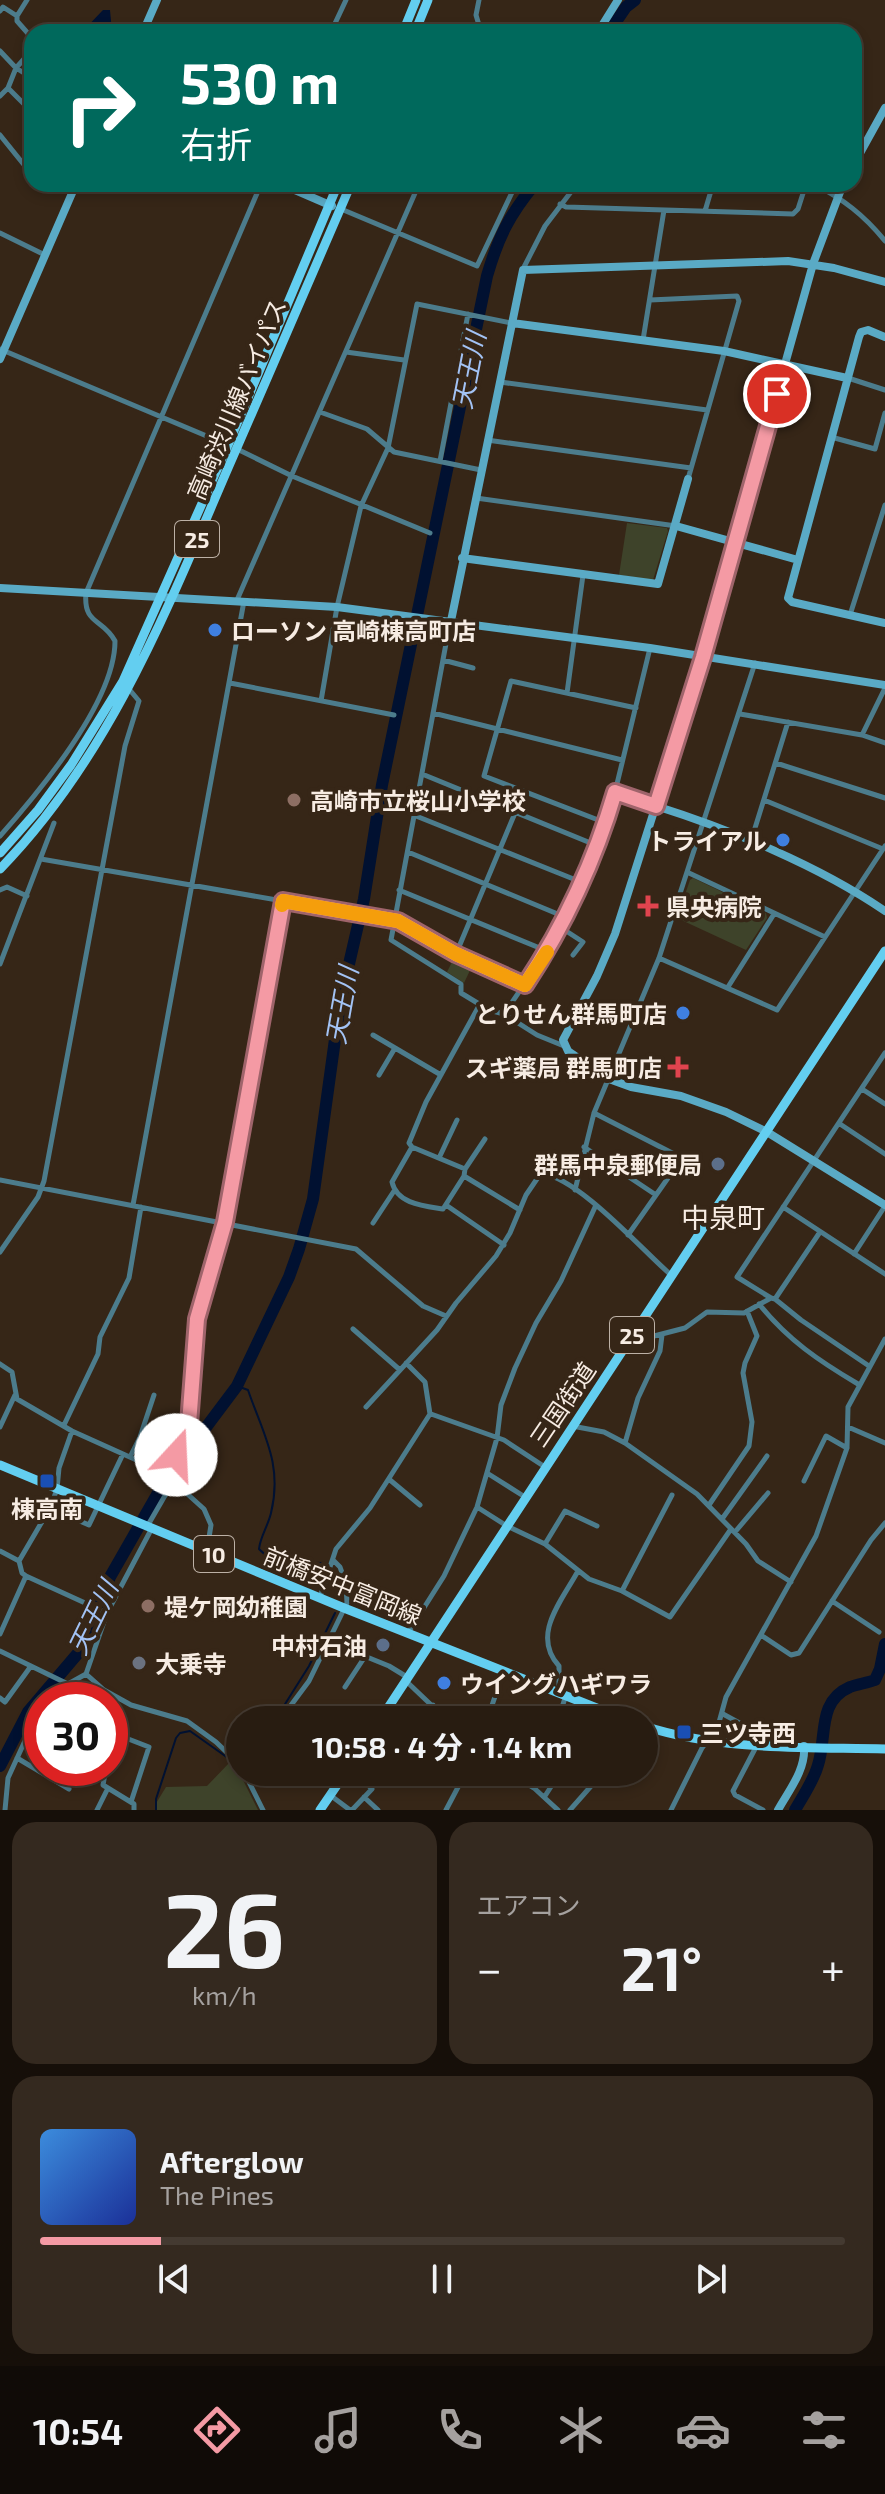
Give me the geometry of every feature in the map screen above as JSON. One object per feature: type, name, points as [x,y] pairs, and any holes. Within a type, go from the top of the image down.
[{"type":"main road","points":[[406,24],[416,0]]},
{"type":"main road","points":[[418,24],[428,0]]},
{"type":"main road","name":"高崎渋川線バイパス","points":[[0,869],[79,772],[129,689],[232,447],[335,192]]},
{"type":"main road","name":"高崎渋川線バイパス","points":[[232,447],[347,192]]},
{"type":"main road","name":"高崎渋川線バイパス","points":[[0,853],[38,810],[98,724],[168,597]]},
{"type":"main road","name":"三国街道","points":[[389,1706],[885,951]]},
{"type":"main road","name":"前橋安中富岡線","points":[[0,1465],[589,1706]]},
{"type":"main road","points":[[658,1729],[756,1746],[885,1749]]},
{"type":"main road","points":[[320,1810],[336,1786]]},
{"type":"street","points":[[24,29],[17,16],[27,0]]},
{"type":"street","points":[[146,24],[157,0]]},
{"type":"street","points":[[335,24],[346,0]]},
{"type":"street","points":[[479,0],[476,15],[479,24]]},
{"type":"street","points":[[603,24],[618,0]]},
{"type":"street","points":[[0,11],[3,7],[17,16]]},
{"type":"street","points":[[0,51],[24,73]]},
{"type":"street","points":[[0,96],[24,59]]},
{"type":"street","points":[[8,88],[24,104]]},
{"type":"street","points":[[862,150],[885,108]]},
{"type":"street","points":[[0,135],[24,165]]},
{"type":"street","points":[[73,192],[1,353],[163,417],[361,506],[430,533]]},
{"type":"street","points":[[0,836],[53,770],[107,683],[115,641],[111,633],[89,616],[85,608],[86,593],[258,192]]},
{"type":"street","points":[[299,192],[477,266],[512,192]]},
{"type":"street","points":[[64,1425],[98,1354],[100,1337],[129,1278],[137,1206],[230,683],[241,601],[415,192]]},
{"type":"street","points":[[570,192],[545,226],[523,270],[462,558],[391,940],[461,984],[461,993],[493,1012],[504,1014],[537,1035],[564,1046],[609,1079],[631,1087],[681,1096],[715,1108],[767,1132],[885,1206],[854,1254]]},
{"type":"street","points":[[705,211],[711,192]]},
{"type":"street","points":[[560,204],[566,207],[793,214],[803,192]]},
{"type":"street","points":[[829,192],[864,216],[885,241]]},
{"type":"street","points":[[564,1046],[563,1035],[597,976],[615,934],[703,657],[813,264],[839,192]]},
{"type":"street","points":[[643,340],[664,210]]},
{"type":"street","points":[[0,233],[45,255]]},
{"type":"street","points":[[523,270],[788,261],[885,282]]},
{"type":"street","points":[[462,558],[658,584],[739,301],[737,296],[650,300]]},
{"type":"street","points":[[321,701],[337,607],[361,506],[388,448],[417,304],[512,323],[724,351],[847,378],[885,390]]},
{"type":"street","points":[[442,462],[471,314]]},
{"type":"street","points":[[885,337],[868,330],[861,332],[789,600],[885,623]]},
{"type":"street","points":[[346,352],[404,360]]},
{"type":"street","points":[[500,382],[707,410]]},
{"type":"street","points":[[320,412],[367,429],[394,452],[481,470]]},
{"type":"street","points":[[831,437],[875,449],[885,413]]},
{"type":"street","points":[[486,440],[691,468]]},
{"type":"street","points":[[475,498],[676,526],[798,560]]},
{"type":"street","points":[[850,615],[885,505]]},
{"type":"street","points":[[567,693],[583,574]]},
{"type":"street","points":[[0,588],[337,607],[755,663],[885,686],[862,735]]},
{"type":"street","points":[[504,1014],[547,951],[598,846],[615,792],[650,648]]},
{"type":"street","points":[[443,660],[473,668]]},
{"type":"street","points":[[575,1190],[594,1113],[659,958],[755,663]]},
{"type":"street","points":[[606,823],[484,776],[511,681],[636,708]]},
{"type":"street","points":[[230,683],[394,715]]},
{"type":"street","points":[[0,1252],[42,1188],[125,746],[138,705],[137,698],[129,689]]},
{"type":"street","points":[[433,713],[622,760]]},
{"type":"street","points":[[740,714],[862,735],[885,743]]},
{"type":"street","points":[[750,842],[788,722]]},
{"type":"street","points":[[776,763],[885,798]]},
{"type":"street","points":[[422,774],[598,846]]},
{"type":"street","points":[[615,792],[705,822],[856,891],[885,911]]},
{"type":"street","points":[[659,958],[777,1010],[884,848],[764,800]]},
{"type":"street","points":[[456,954],[515,813]]},
{"type":"street","points":[[416,816],[581,882]]},
{"type":"street","points":[[0,964],[54,823]]},
{"type":"street","points":[[408,852],[565,917]]},
{"type":"street","points":[[41,859],[398,921],[456,954],[525,985]]},
{"type":"street","points":[[689,873],[825,937]]},
{"type":"street","points":[[0,890],[7,887],[27,896]]},
{"type":"street","points":[[399,890],[547,951]]},
{"type":"street","points":[[163,1472],[188,1437],[197,1319],[225,1222],[283,901]]},
{"type":"street","points":[[728,987],[774,914]]},
{"type":"street","points":[[560,927],[583,942],[573,955]]},
{"type":"street","points":[[0,946],[5,952]]},
{"type":"street","points":[[480,1004],[409,1140],[412,1147],[465,1172],[520,1210]]},
{"type":"street","points":[[373,1035],[441,1075]]},
{"type":"street","points":[[379,1075],[395,1048]]},
{"type":"street","points":[[869,1366],[773,1298],[737,1277],[885,1053]]},
{"type":"street","points":[[862,1089],[885,1104]]},
{"type":"street","points":[[594,1113],[682,1158],[628,1235]]},
{"type":"street","points":[[439,1158],[457,1120]]},
{"type":"street","points":[[840,1124],[885,1154]]},
{"type":"street","points":[[394,1191],[416,1204],[439,1210],[446,1205],[485,1139]]},
{"type":"street","points":[[373,1223],[394,1191],[392,1182],[412,1147]]},
{"type":"street","points":[[584,1147],[656,1195]]},
{"type":"street","points":[[366,1407],[437,1330],[504,1245],[526,1195],[541,1173],[561,1179],[609,1213],[672,1276]]},
{"type":"street","points":[[0,1180],[356,1249],[423,1306],[446,1316]]},
{"type":"street","points":[[446,1205],[504,1245]]},
{"type":"street","points":[[407,1634],[444,1576],[477,1507],[497,1440],[501,1405],[515,1368],[536,1323],[561,1281],[596,1205]]},
{"type":"street","points":[[783,1207],[885,1274]]},
{"type":"street","points":[[627,1343],[685,1328],[707,1312],[747,1311],[773,1298],[820,1232]]},
{"type":"street","points":[[759,1304],[780,1330],[819,1361],[858,1384]]},
{"type":"street","points":[[709,1505],[749,1446],[752,1422],[743,1373],[757,1336],[747,1311]]},
{"type":"street","points":[[353,1329],[400,1370]]},
{"type":"street","points":[[625,1443],[638,1398],[660,1351],[662,1335]]},
{"type":"street","points":[[671,1810],[723,1714],[726,1697],[824,1517],[847,1448],[848,1407],[885,1339]]},
{"type":"street","points":[[319,1598],[336,1549],[390,1480],[430,1414],[425,1382],[406,1363]]},
{"type":"street","points":[[0,1364],[12,1372],[17,1399],[72,1431],[163,1472],[200,1503],[208,1516],[211,1530],[207,1551]]},
{"type":"street","points":[[0,1427],[15,1395]]},
{"type":"street","points":[[130,1457],[154,1395]]},
{"type":"street","points":[[430,1414],[504,1440],[545,1467]]},
{"type":"street","points":[[572,1426],[604,1432],[625,1443],[709,1505],[758,1561],[791,1582]]},
{"type":"street","points":[[848,1427],[882,1443],[885,1433]]},
{"type":"street","points":[[72,1431],[50,1508],[19,1561],[26,1576],[107,1613]]},
{"type":"street","points":[[804,1481],[826,1436],[847,1448]]},
{"type":"street","points":[[50,1508],[89,1525],[123,1454]]},
{"type":"street","points":[[722,1519],[767,1456]]},
{"type":"street","points":[[487,1473],[525,1497]]},
{"type":"street","points":[[72,1682],[86,1674],[107,1613],[174,1480]]},
{"type":"street","points":[[390,1480],[420,1505]]},
{"type":"street","points":[[477,1507],[545,1544],[600,1585],[622,1591],[670,1617],[733,1531],[768,1493]]},
{"type":"street","points":[[622,1591],[672,1495]]},
{"type":"street","points":[[545,1544],[565,1511],[597,1526]]},
{"type":"street","points":[[761,1635],[791,1655],[799,1653],[885,1523]]},
{"type":"street","points":[[0,1551],[19,1561]]},
{"type":"street","points":[[290,1706],[309,1681],[347,1603],[346,1584],[340,1567],[333,1560]]},
{"type":"street","points":[[560,1706],[559,1666],[549,1654],[547,1629],[578,1571]]},
{"type":"street","points":[[0,1634],[26,1576]]},
{"type":"street","points":[[832,1601],[879,1632]]},
{"type":"street","points":[[330,1642],[366,1655],[406,1679],[433,1705]]},
{"type":"street","points":[[0,1651],[64,1682]]},
{"type":"street","points":[[345,1687],[366,1655]]},
{"type":"street","points":[[0,1698],[5,1702],[31,1666]]},
{"type":"street","points":[[492,1706],[503,1673]]},
{"type":"street","points":[[86,1674],[96,1682]]},
{"type":"street","points":[[128,1704],[187,1721],[226,1752]]},
{"type":"street","points":[[723,1714],[781,1747]]},
{"type":"street","points":[[128,1739],[149,1747],[131,1802]]},
{"type":"street","points":[[5,1810],[6,1784],[24,1743]]},
{"type":"street","points":[[756,1746],[733,1791],[763,1810]]},
{"type":"street","points":[[778,1810],[796,1779],[804,1746]]},
{"type":"street","points":[[17,1758],[69,1789]]},
{"type":"street","points":[[104,1786],[134,1804],[134,1810]]},
{"type":"street","points":[[251,1786],[263,1810]]},
{"type":"street","points":[[330,1795],[351,1810],[372,1789],[369,1786]]},
{"type":"street","points":[[446,1810],[459,1786]]},
{"type":"street","points":[[530,1786],[558,1810]]},
{"type":"street","points":[[545,1796],[551,1786]]},
{"type":"street","points":[[570,1810],[591,1786]]},
{"type":"street","points":[[97,1810],[107,1790]]},
{"type":"street","points":[[364,1797],[378,1810]]},
{"type":"green space","points":[[627,523],[667,528],[653,580],[619,575]]},
{"type":"green space","points":[[693,878],[766,913],[767,918],[746,950],[677,918]]},
{"type":"green space","points":[[455,956],[473,964],[464,983],[447,972]]},
{"type":"green space","points":[[226,1766],[226,1786],[246,1786],[258,1810],[155,1810],[166,1787],[207,1786]]},
{"type":"water","points":[[103,10],[110,10],[111,24],[90,24]]},
{"type":"waterway","name":"天王川","points":[[614,24],[635,0]]},
{"type":"waterway","name":"天王川","points":[[0,1766],[28,1712],[79,1652],[82,1637],[91,1625],[110,1577],[162,1486],[237,1386],[289,1277],[299,1249],[313,1199],[340,1003],[364,899],[382,785],[487,276],[505,227],[529,192]]},
{"type":"waterway","points":[[237,1386],[248,1390],[273,1464],[274,1495],[259,1549],[281,1561],[324,1563]]},
{"type":"waterway","points":[[284,1706],[309,1666],[335,1613]]},
{"type":"waterway","points":[[795,1810],[816,1771],[832,1701],[850,1687],[875,1680],[885,1644]]},
{"type":"waterway","points":[[156,1810],[156,1799],[180,1733],[190,1731],[226,1757]]},
{"type":"slow traffic","points":[[282,905],[283,901],[398,921],[456,954],[525,985],[547,952]]},
{"type":"place","name":"ローソン 高崎棟高町店","points":[[215,630]]},
{"type":"place","name":"高崎市立桜山小学校","points":[[294,800]]},
{"type":"place","name":"トライアル","points":[[783,840]]},
{"type":"place","name":"県央病院","points":[[648,906]]},
{"type":"place","name":"とりせん群馬町店","points":[[683,1013]]},
{"type":"place","name":"スギ薬局 群馬町店","points":[[678,1067]]},
{"type":"place","name":"群馬中泉郵便局","points":[[718,1164]]},
{"type":"place","name":"棟高南","points":[[47,1481]]},
{"type":"place","name":"堤ケ岡幼稚園","points":[[148,1606]]},
{"type":"place","name":"中村石油","points":[[383,1645]]},
{"type":"place","name":"大乗寺","points":[[139,1663]]},
{"type":"place","name":"ウイングハギワラ","points":[[444,1683]]},
{"type":"place","name":"三ツ寺西","points":[[684,1732]]},
{"type":"district","name":"中泉町","points":[[723,1217]]},
{"type":"route","points":[[176,1455],[188,1437],[197,1319],[225,1222],[283,901],[398,921],[456,954],[525,985],[565,917],[598,846],[615,792],[656,806],[737,542],[777,394]]}]
